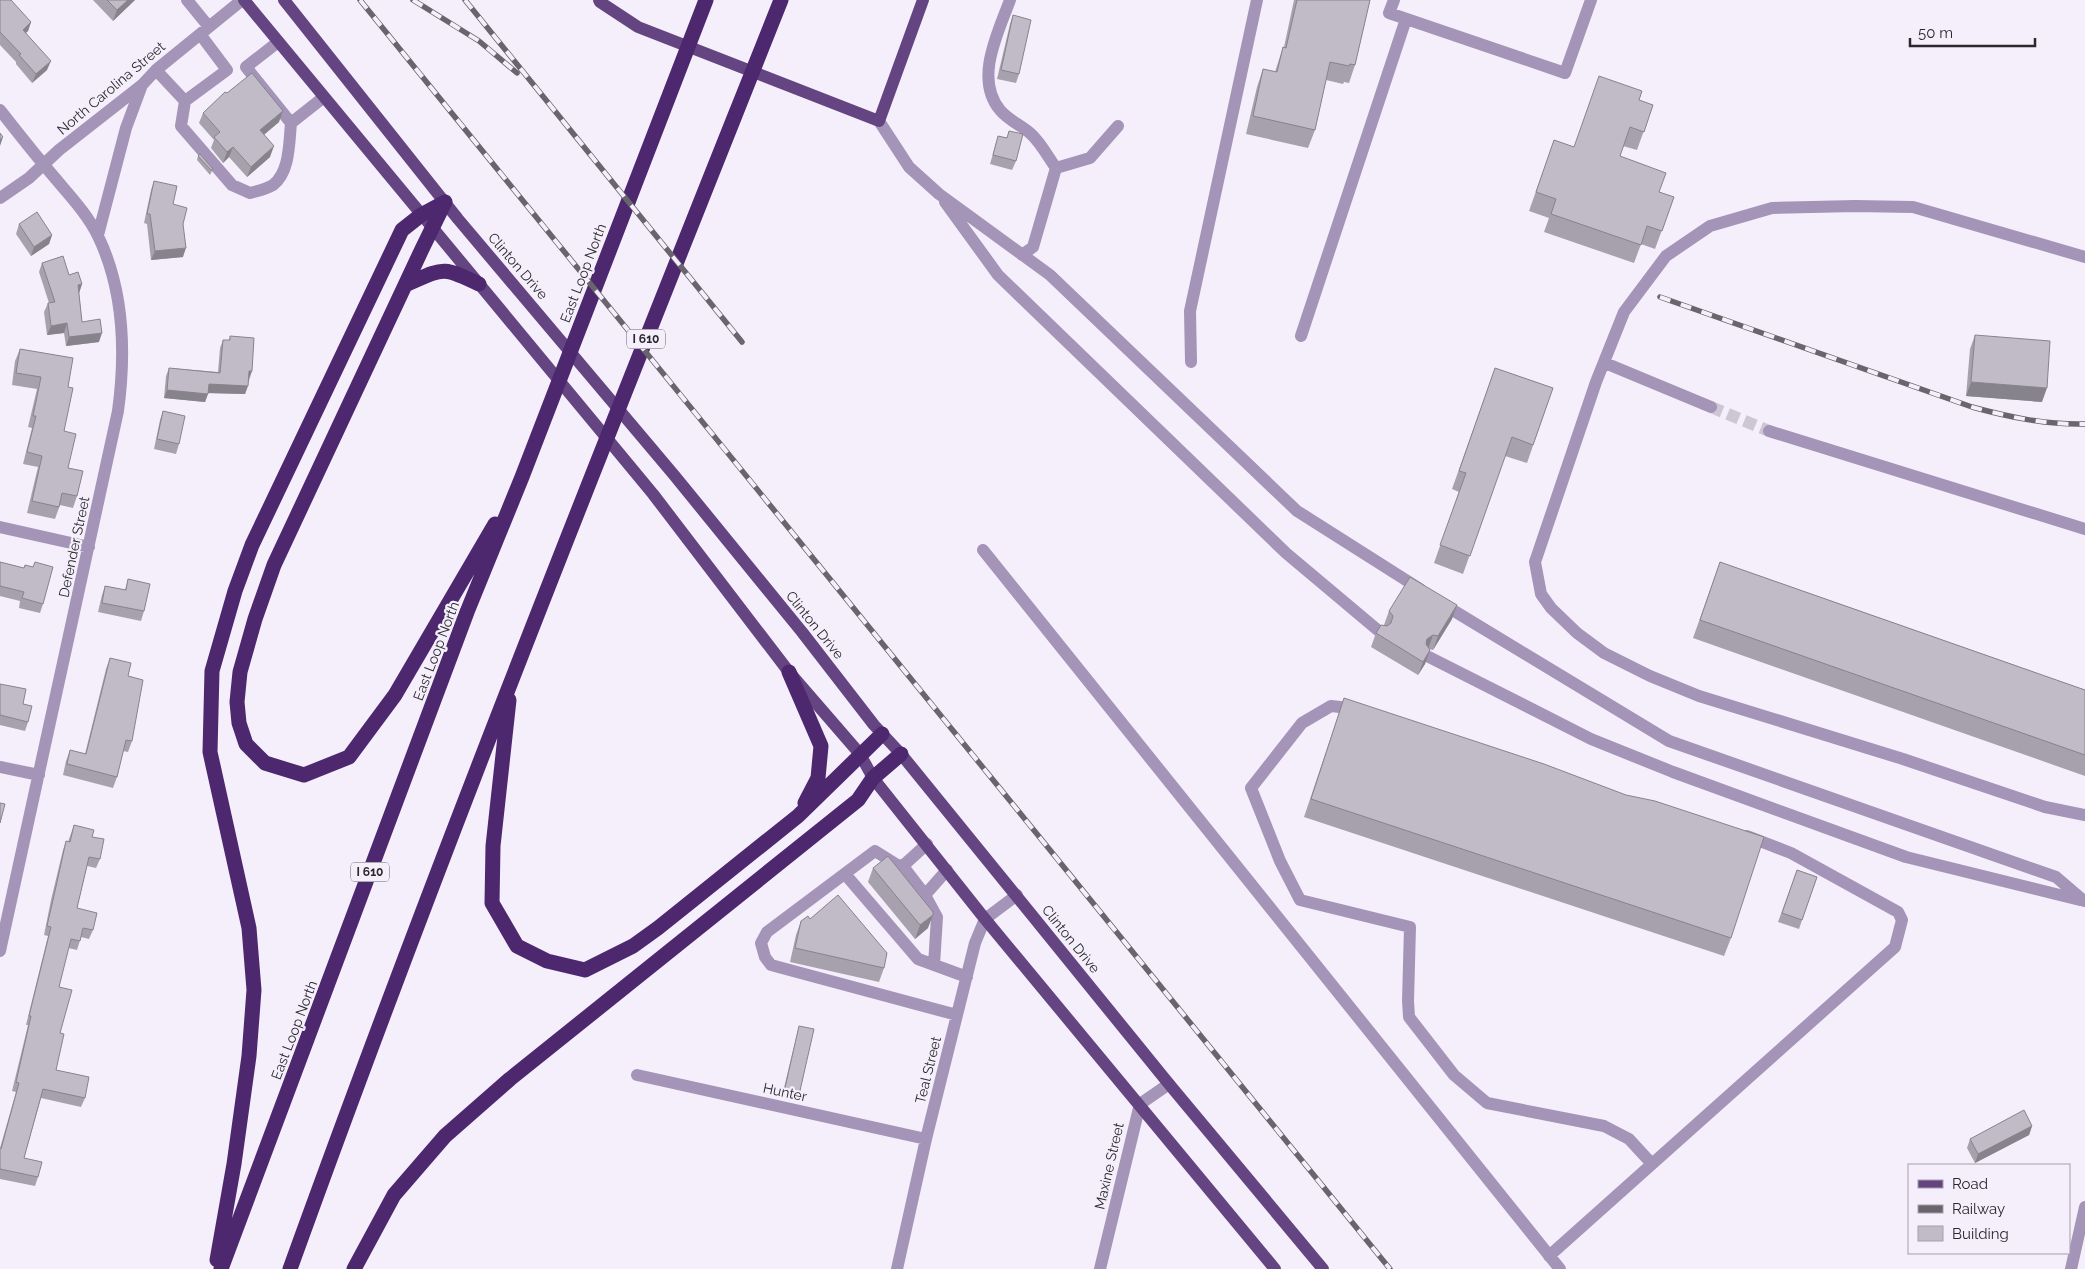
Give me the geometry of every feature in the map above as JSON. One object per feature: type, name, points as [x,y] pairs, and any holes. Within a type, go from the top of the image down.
[{"type":"highway","name":"East Loop North","points":[[222,1269],[464,621],[522,477],[706,0]]},
{"type":"highway","name":"I 610","points":[[290,1269],[352,1098],[512,679],[781,0]]},
{"type":"highway","points":[[216,1269],[234,1164],[249,1056],[254,990],[250,928],[210,752],[212,671],[235,591],[252,545],[402,230],[421,215],[446,202]]},
{"type":"highway","points":[[446,202],[432,228],[274,565],[255,619],[240,672],[237,702],[239,723],[246,744],[265,762],[304,775],[349,757],[395,695],[522,477]]},
{"type":"highway","points":[[407,284],[437,271],[451,271],[479,284]]},
{"type":"highway","points":[[789,672],[821,746],[818,778],[798,816]]},
{"type":"highway","points":[[512,679],[493,846],[492,903],[517,946],[547,961],[585,970],[633,946],[798,816],[882,734]]},
{"type":"highway","points":[[354,1269],[394,1194],[445,1136],[510,1079],[858,800],[873,778],[901,754]]},
{"type":"main road","points":[[243,0],[653,494],[789,672],[860,754],[873,778],[927,844],[984,919],[1140,1104],[1275,1269]]},
{"type":"main road","name":"Clinton Drive","points":[[284,0],[446,202],[674,475],[882,734],[901,754],[1169,1084],[1323,1269]]},
{"type":"main road","points":[[599,0],[638,27],[879,122],[923,0]]},
{"type":"street","points":[[187,0],[227,70]]},
{"type":"street","name":"North Carolina Street","points":[[0,198],[30,178],[44,164],[142,85],[156,70],[243,0]]},
{"type":"street","points":[[1010,0],[989,65],[988,84],[991,96],[1001,111],[1033,135],[1056,168]]},
{"type":"street","points":[[1191,362],[1190,311],[1257,0]]},
{"type":"street","points":[[1394,0],[1389,13],[1565,73],[1591,0]]},
{"type":"street","points":[[1301,336],[1406,19]]},
{"type":"street","points":[[246,67],[291,123],[289,150],[282,175],[271,186],[250,193],[232,185],[181,126],[185,101],[227,70],[246,67],[278,42]]},
{"type":"street","points":[[156,70],[185,101]]},
{"type":"street","points":[[98,235],[126,128],[142,85]]},
{"type":"street","points":[[291,123],[324,98]]},
{"type":"street","name":"Defender Street","points":[[0,110],[79,207],[98,235],[110,269],[123,335],[122,378],[118,411],[0,951]]},
{"type":"street","points":[[879,122],[909,167],[939,194],[1050,275],[1297,511],[1482,628],[1669,741],[2056,877],[2085,901]]},
{"type":"street","points":[[1056,168],[1090,158],[1118,126]]},
{"type":"street","points":[[1022,255],[1033,247],[1056,168]]},
{"type":"street","points":[[939,194],[998,275],[1286,553],[1380,632]]},
{"type":"street","points":[[2085,257],[1913,207],[1772,208],[1710,226],[1666,256],[1624,312],[1596,382],[1534,562],[1541,594],[1551,608],[1577,633],[1604,653],[1650,676],[1699,696],[1903,759],[2045,807],[2085,814]]},
{"type":"street","points":[[1604,363],[1711,407]]},
{"type":"street","points":[[1769,431],[2085,529]]},
{"type":"street","points":[[0,527],[89,547]]},
{"type":"street","points":[[983,550],[1560,1269]]},
{"type":"street","points":[[1429,657],[1591,739],[1673,772],[1906,857],[2085,901]]},
{"type":"street","points":[[1368,712],[1331,706],[1302,723],[1251,788],[1280,861],[1300,900],[1410,927],[1409,1017],[1454,1075],[1487,1103],[1604,1126],[1629,1139],[1652,1164]]},
{"type":"street","points":[[0,767],[39,776]]},
{"type":"street","points":[[1550,1256],[1895,947],[1902,920],[1898,912],[1791,853],[1732,830]]},
{"type":"street","points":[[927,844],[899,866],[875,851],[767,932],[761,943],[765,957],[771,965],[957,1015]]},
{"type":"street","points":[[902,865],[925,895],[937,917],[938,929],[934,965]]},
{"type":"street","points":[[925,895],[947,870]]},
{"type":"street","points":[[845,874],[918,958],[967,977]]},
{"type":"street","points":[[984,919],[1017,895]]},
{"type":"street","name":"Teal Street","points":[[897,1269],[926,1139],[975,943],[984,919]]},
{"type":"street","name":"Hunter","points":[[637,1075],[926,1139]]},
{"type":"street","points":[[1140,1104],[1169,1084]]},
{"type":"street","name":"Maxine Street","points":[[1100,1269],[1140,1104]]},
{"type":"street","points":[[2071,1269],[2085,1208]]},
{"type":"building","points":[[0,0],[11,0],[31,22],[23,30],[51,61],[36,74],[19,55],[21,54],[0,32]]},
{"type":"building","points":[[107,0],[128,0],[117,10]]},
{"type":"building","points":[[1297,0],[1370,0],[1355,65],[1350,64],[1349,66],[1330,62],[1315,130],[1253,116],[1263,69],[1277,72],[1283,47],[1286,48]]},
{"type":"building","points":[[1013,15],[1031,20],[1019,74],[1001,70]]},
{"type":"building","points":[[252,73],[283,111],[260,130],[274,146],[251,167],[233,147],[227,152],[214,137],[220,132],[203,113],[225,92],[227,93]]},
{"type":"building","points":[[1599,76],[1642,91],[1639,100],[1653,105],[1644,132],[1630,127],[1620,156],[1666,173],[1659,192],[1674,197],[1662,231],[1647,226],[1641,245],[1551,214],[1556,199],[1536,192],[1554,140],[1574,147]]},
{"type":"building","points":[[1009,131],[1023,134],[1016,161],[993,155],[998,136],[1007,138]]},
{"type":"building","points":[[200,154],[213,169],[211,170],[198,156]]},
{"type":"building","points":[[154,181],[177,186],[173,204],[187,208],[183,224],[186,248],[155,251],[150,214],[147,214]]},
{"type":"building","points":[[37,212],[52,235],[34,247],[19,224]]},
{"type":"building","points":[[63,256],[69,275],[78,272],[82,284],[78,285],[82,322],[100,319],[102,333],[69,337],[67,323],[51,326],[48,303],[55,302],[42,263]]},
{"type":"building","points":[[1975,335],[2050,341],[2047,388],[1971,382]]},
{"type":"building","points":[[230,336],[254,338],[252,371],[249,371],[248,386],[209,384],[208,394],[167,390],[169,368],[220,373],[223,340],[230,340]]},
{"type":"building","points":[[20,349],[73,358],[68,387],[73,388],[64,431],[76,434],[68,468],[83,471],[77,496],[62,493],[59,507],[32,501],[42,456],[27,452],[36,416],[33,416],[41,377],[16,373]]},
{"type":"building","points":[[1495,368],[1553,388],[1533,445],[1512,437],[1470,556],[1440,545],[1466,473],[1459,471]]},
{"type":"building","points":[[163,411],[185,416],[179,444],[157,439]]},
{"type":"building","points":[[0,562],[24,568],[25,565],[33,567],[35,562],[53,567],[43,604],[22,598],[24,592],[0,586]]},
{"type":"building","points":[[1720,562],[2085,690],[2085,755],[1700,620]]},
{"type":"building","points":[[1410,577],[1457,605],[1438,636],[1433,635],[1427,639],[1426,644],[1430,650],[1423,662],[1376,633],[1381,625],[1387,626],[1391,623],[1393,616],[1389,611]]},
{"type":"building","points":[[128,579],[150,584],[144,611],[102,603],[105,586],[126,590]]},
{"type":"building","points":[[110,658],[131,663],[128,676],[143,680],[132,741],[126,740],[117,777],[67,764],[70,750],[86,754]]},
{"type":"building","points":[[0,684],[26,689],[23,704],[32,706],[28,722],[0,715]]},
{"type":"building","points":[[1344,698],[1544,764],[1626,795],[1655,801],[1764,837],[1731,938],[1311,799]]},
{"type":"building","points":[[0,803],[5,804],[0,823]]},
{"type":"building","points":[[74,825],[94,830],[92,837],[104,839],[100,859],[89,857],[77,908],[97,913],[93,930],[83,928],[80,941],[71,939],[59,987],[72,990],[60,1033],[64,1034],[56,1070],[89,1077],[85,1098],[43,1089],[24,1158],[42,1162],[38,1177],[0,1169],[0,1148],[19,1083],[16,1082],[31,1016],[29,1016],[51,927],[47,926],[66,841],[70,842]]},
{"type":"building","points":[[888,856],[933,912],[933,915],[920,925],[873,868]]},
{"type":"building","points":[[1797,870],[1817,877],[1802,920],[1782,913]]},
{"type":"building","points":[[838,895],[887,953],[884,968],[795,948],[801,921],[808,916],[810,919]]},
{"type":"building","points":[[799,1026],[814,1029],[799,1095],[784,1092]]},
{"type":"building","points":[[2024,1110],[2032,1126],[1978,1154],[1970,1139]]},
{"type":"tunnel","points":[[1711,407],[1769,431]]},
{"type":"railway","points":[[360,0],[1390,1269]]},
{"type":"railway","points":[[413,0],[479,41],[517,73]]},
{"type":"railway","points":[[465,0],[742,342]]},
{"type":"railway","points":[[1660,297],[1972,407],[2028,420],[2085,424]]}]
